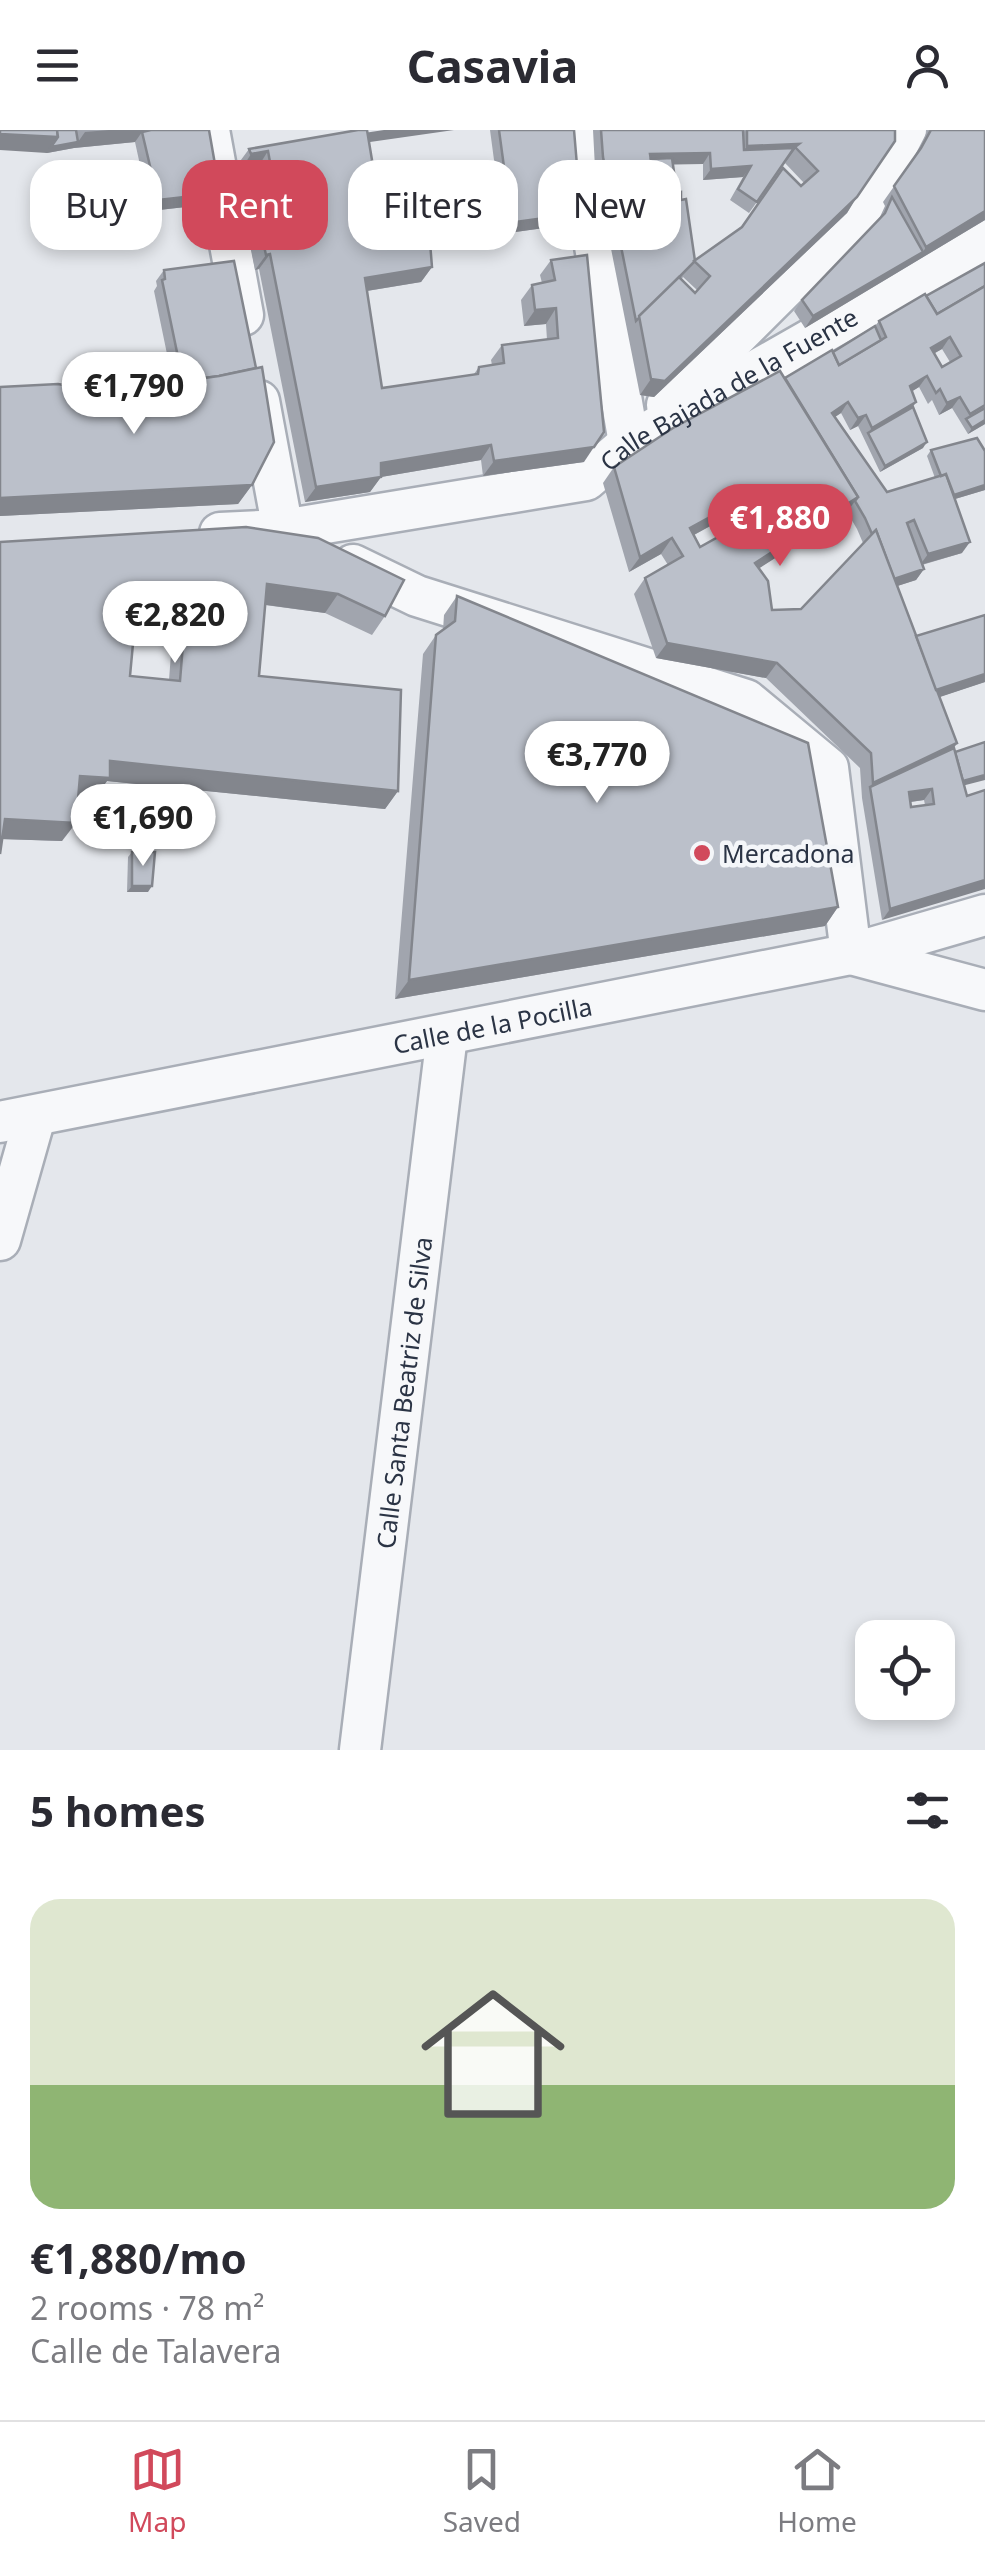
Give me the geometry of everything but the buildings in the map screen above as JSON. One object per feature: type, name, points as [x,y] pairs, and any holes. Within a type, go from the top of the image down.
[{"type":"street","points":[[209,130],[282,530],[416,596],[746,700],[828,768],[851,954],[985,990]]},
{"type":"street","points":[[582,130],[591,224],[629,443]]},
{"type":"street","points":[[629,443],[862,211],[896,163],[906,130]]},
{"type":"street","name":"Calle Bajada de la Fuente","points":[[188,535],[282,530],[586,480],[629,443],[985,240]]},
{"type":"street","name":"Calle de la Pocilla","points":[[18,1120],[851,954],[985,916]]},
{"type":"street","name":"Calle Santa Beatriz de Silva","points":[[360,1750],[447,1035]]},
{"type":"street","points":[[0,1240],[18,1120]]},
{"type":"place","name":"Mercadona","points":[[702,853]]}]
